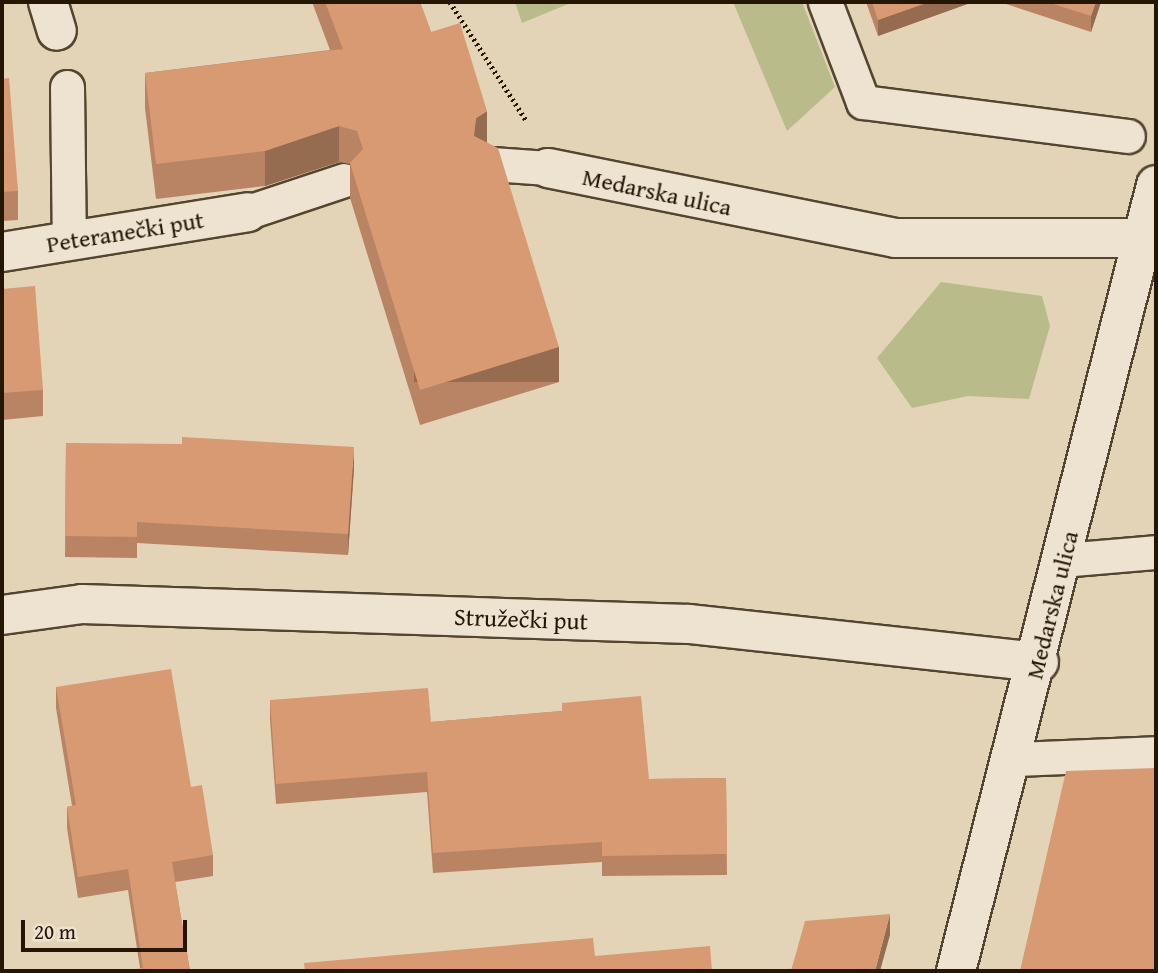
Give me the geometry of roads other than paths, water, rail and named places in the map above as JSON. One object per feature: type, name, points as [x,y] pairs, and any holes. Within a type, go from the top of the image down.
[{"type":"street","name":"Medarska ulica","points":[[548,168],[895,238],[1141,238]]},
{"type":"street","name":"Medarska ulica","points":[[956,971],[1015,759],[1156,185]]},
{"type":"street","name":"Peteranečki put","points":[[2,251],[248,212]]},
{"type":"street","name":"Stružečki put","points":[[2,615],[82,604],[689,624],[1038,662]]},
{"type":"lane","points":[[825,2],[863,102],[1128,136]]},
{"type":"lane","points":[[67,86],[69,241]]},
{"type":"lane","points":[[492,164],[548,168]]},
{"type":"lane","points":[[248,212],[344,180]]},
{"type":"lane","points":[[1063,560],[1156,552]]},
{"type":"lane","points":[[1015,759],[1156,753]]}]
